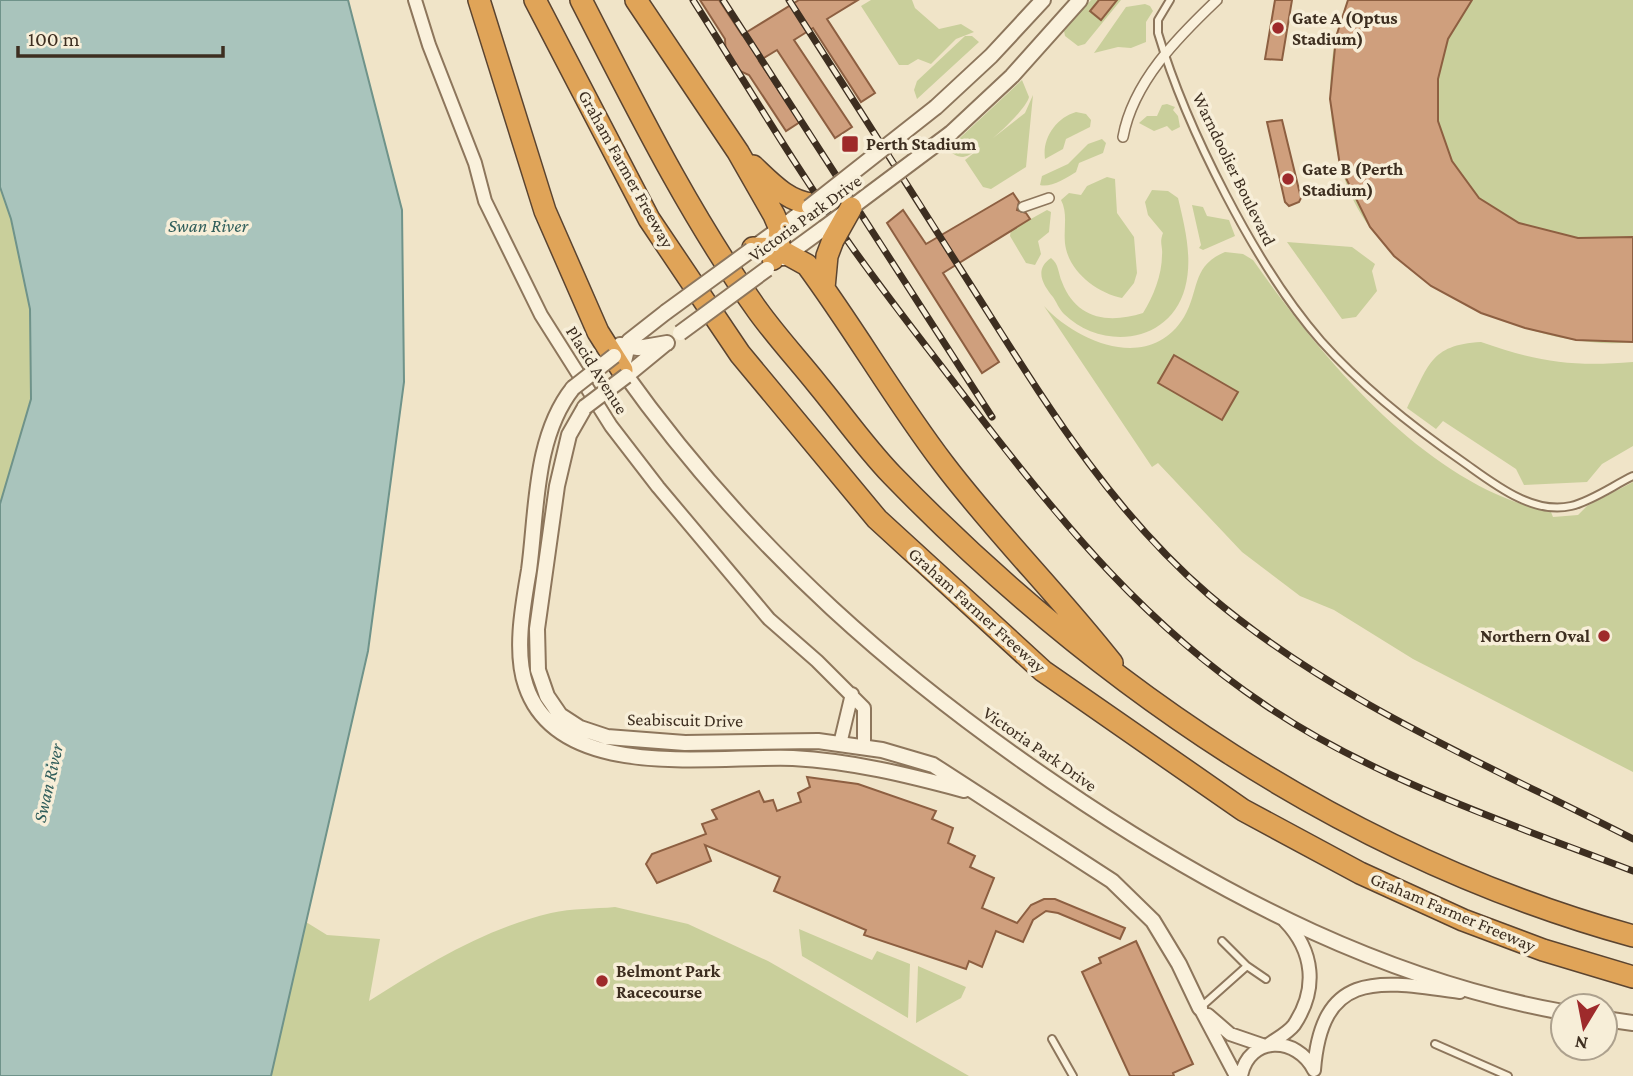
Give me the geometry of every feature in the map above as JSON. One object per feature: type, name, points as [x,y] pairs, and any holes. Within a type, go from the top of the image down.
[{"type":"highway","points":[[479,0],[545,211],[598,332],[622,362]]},
{"type":"highway","name":"Graham Farmer Freeway","points":[[535,0],[649,219],[740,354],[877,519],[1043,671],[1243,810],[1360,873],[1485,928],[1633,977]]},
{"type":"highway","name":"Graham Farmer Freeway","points":[[581,0],[634,103],[758,311],[890,473],[1053,627],[1131,687],[1227,752],[1318,808],[1410,854],[1533,904],[1633,936]]},
{"type":"highway","points":[[636,0],[738,152],[782,244],[807,265],[824,288],[943,462],[996,528],[1068,607],[1131,687]]},
{"type":"highway","points":[[738,152],[788,196],[810,205]]},
{"type":"highway","points":[[824,288],[829,234],[852,208]]},
{"type":"highway","points":[[753,248],[782,244]]},
{"type":"highway","points":[[767,269],[782,244]]},
{"type":"street","name":"Placid Avenue","points":[[415,0],[429,45],[475,163],[485,201],[541,314],[611,426],[769,619],[852,694]]},
{"type":"street","name":"Victoria Park Drive","points":[[852,208],[951,133],[1012,76],[1080,0]]},
{"type":"street","points":[[1123,137],[1134,100],[1165,56],[1217,0]]},
{"type":"street","name":"Victoria Park Drive","points":[[782,244],[810,205],[936,107],[992,56],[1041,2]]},
{"type":"street","points":[[1023,207],[1049,198]]},
{"type":"street","name":"Victoria Park Drive","points":[[782,244],[829,234]]},
{"type":"street","name":"Victoria Park Drive","points":[[753,248],[639,331],[622,362],[723,498],[812,592],[906,676],[976,730],[1143,842],[1285,920],[1396,967],[1485,995],[1549,1009]]},
{"type":"street","name":"Victoria Park Drive","points":[[667,343],[767,269]]},
{"type":"street","points":[[622,362],[667,343]]},
{"type":"street","name":"Seabiscuit Drive","points":[[667,343],[622,362],[573,388],[556,413],[546,448],[524,600],[522,649],[525,684],[536,708],[553,728],[573,742],[602,751],[654,758],[794,758],[858,765],[975,793]]},
{"type":"street","name":"Seabiscuit Drive","points":[[622,362],[585,407],[569,435],[556,486],[537,629],[538,670],[547,696],[560,715],[580,728],[607,737],[638,741],[818,741],[864,747],[933,765],[1047,836],[1112,881],[1153,921],[1180,964],[1200,1008]]},
{"type":"street","points":[[840,744],[852,694]]},
{"type":"street","points":[[852,694],[864,708],[864,747]]},
{"type":"street","points":[[1238,1076],[1246,1061],[1293,1027],[1306,1000],[1308,954],[1302,938],[1285,920]]},
{"type":"street","points":[[1315,1074],[1317,1039],[1323,1020],[1344,995],[1357,989],[1392,983],[1485,995]]},
{"type":"street","points":[[1200,1008],[1230,1034],[1267,1045],[1280,1044],[1301,1052],[1315,1074]]},
{"type":"street","points":[[1200,1008],[1238,1076]]},
{"type":"lane","name":"Warndoolier Boulevard","points":[[1170,0],[1158,19],[1158,33],[1165,56],[1228,198],[1265,264],[1320,340],[1410,426],[1506,492],[1539,505],[1571,507],[1633,476]]},
{"type":"lane","points":[[1222,941],[1247,966],[1266,979]]},
{"type":"lane","points":[[1200,1008],[1247,966]]},
{"type":"lane","points":[[1052,1039],[1073,1076]]},
{"type":"lane","points":[[1435,1044],[1508,1076]]},
{"type":"green space","points":[[871,0],[912,0],[915,8],[939,29],[961,24],[974,32],[956,39],[931,64],[918,59],[908,65],[899,65],[861,6]]},
{"type":"green space","points":[[1091,0],[1121,0],[1085,44],[1078,46],[1065,36],[1064,31]]},
{"type":"green space","points":[[1348,0],[1633,0],[1633,342],[1599,343],[1563,338],[1527,329],[1490,315],[1455,298],[1423,277],[1372,230],[1345,179],[1336,149],[1332,118],[1330,86],[1333,56]]},
{"type":"green space","points":[[1145,4],[1153,11],[1146,22],[1146,42],[1131,48],[1118,47],[1094,53],[1126,7]]},
{"type":"green space","points":[[965,36],[972,36],[979,42],[917,99],[914,90],[917,81]]},
{"type":"green space","points":[[1022,80],[1029,97],[1026,104],[1000,132],[970,155],[956,156],[948,149]]},
{"type":"green space","points":[[1033,95],[1026,167],[991,189],[983,187],[965,160],[1025,113]]},
{"type":"green space","points":[[1162,105],[1175,107],[1173,110],[1178,116],[1180,127],[1172,131],[1167,126],[1154,131],[1139,123],[1147,116],[1157,116]]},
{"type":"green space","points":[[1076,112],[1086,114],[1091,120],[1090,127],[1066,139],[1063,149],[1045,159],[1048,136],[1062,119]]},
{"type":"green space","points":[[1102,139],[1106,143],[1103,153],[1079,163],[1076,172],[1063,180],[1040,185],[1042,176],[1068,164],[1088,144]]},
{"type":"green space","points":[[1107,177],[1115,179],[1117,213],[1134,237],[1137,273],[1134,283],[1122,298],[1104,292],[1087,281],[1069,258],[1065,243],[1065,212],[1061,200],[1069,193],[1081,195],[1087,186]]},
{"type":"green space","points":[[0,187],[11,219],[30,309],[31,399],[0,504]]},
{"type":"green space","points":[[1152,190],[1168,191],[1178,198],[1183,220],[1188,266],[1185,288],[1177,307],[1165,321],[1150,331],[1133,336],[1115,337],[1079,326],[1062,312],[1046,288],[1042,268],[1051,258],[1054,260],[1068,294],[1076,304],[1095,316],[1118,318],[1143,313],[1156,286],[1162,263],[1163,233],[1148,215],[1145,202]]},
{"type":"green space","points":[[1192,205],[1203,207],[1207,216],[1229,220],[1235,236],[1203,250],[1199,248],[1201,245]]},
{"type":"green space","points":[[1047,210],[1051,212],[1049,232],[1038,241],[1041,254],[1035,265],[1026,263],[1010,236],[1011,230]]},
{"type":"green space","points":[[1287,242],[1352,247],[1375,264],[1372,271],[1377,291],[1356,317],[1342,319]]},
{"type":"green space","points":[[1225,252],[1243,254],[1253,260],[1311,337],[1345,376],[1381,413],[1420,447],[1462,476],[1505,498],[1551,512],[1553,517],[1578,515],[1587,506],[1633,482],[1633,772],[1413,659],[1334,610],[1300,596],[1242,552],[1158,463],[1152,467],[1044,306],[1075,331],[1094,341],[1134,348],[1153,344],[1170,334],[1184,317],[1206,264]]},
{"type":"green space","points":[[1481,342],[1556,361],[1592,364],[1633,362],[1633,446],[1602,464],[1587,482],[1524,485],[1516,469],[1443,421],[1436,429],[1407,408],[1433,360],[1451,348]]},
{"type":"green space","name":"Belmont Park Racecourse","points":[[615,907],[688,924],[768,961],[969,1076],[271,1076],[306,922],[327,935],[380,939],[369,1001],[434,961],[502,928],[559,911]]},
{"type":"green space","points":[[799,929],[872,960],[877,951],[910,964],[908,1018],[802,956]]},
{"type":"green space","points":[[918,966],[966,987],[961,998],[916,1023]]},
{"type":"water","name":"Swan River","points":[[0,0],[348,0],[402,210],[404,382],[368,651],[271,1076],[0,1076],[0,504],[31,399],[30,309],[11,219],[0,187]]},
{"type":"building","points":[[700,0],[719,0],[742,35],[799,0],[858,0],[827,19],[875,93],[861,102],[813,28],[794,40],[852,127],[835,138],[777,50],[759,61],[800,122],[786,131],[749,75],[733,68],[726,58],[725,39]]},
{"type":"building","points":[[1099,0],[1117,0],[1101,20],[1090,11]]},
{"type":"building","name":"Gate A (Optus Stadium)","points":[[1275,0],[1292,0],[1282,60],[1265,59]]},
{"type":"building","points":[[1348,0],[1472,0],[1448,39],[1438,79],[1438,121],[1452,161],[1479,198],[1519,223],[1578,238],[1633,237],[1633,342],[1576,340],[1525,328],[1481,313],[1431,286],[1394,256],[1370,227],[1340,166],[1330,99],[1336,37]]},
{"type":"building","name":"Gate B (Perth Stadium)","points":[[1282,120],[1301,198],[1299,202],[1289,206],[1285,202],[1267,122]]},
{"type":"building","points":[[1013,193],[1019,202],[1017,210],[1026,213],[1030,219],[943,273],[999,362],[982,373],[887,223],[903,210],[926,244]]},
{"type":"building","points":[[1174,355],[1238,392],[1222,420],[1158,383]]},
{"type":"building","points":[[807,777],[858,784],[936,811],[932,819],[953,828],[948,843],[975,856],[970,867],[994,878],[982,908],[1017,923],[1031,905],[1044,899],[1055,899],[1125,928],[1120,939],[1058,913],[1046,911],[1033,920],[1023,942],[996,931],[982,967],[969,961],[966,969],[864,935],[866,930],[774,891],[780,877],[705,845],[711,861],[657,883],[646,864],[652,854],[706,834],[702,824],[717,819],[712,810],[759,791],[764,802],[773,800],[777,811],[801,802],[798,793],[810,787]]},
{"type":"building","points":[[1136,941],[1193,1064],[1173,1073],[1174,1076],[1130,1076],[1082,972],[1101,963],[1099,958]]},
{"type":"railway","points":[[693,0],[812,189],[884,292],[1043,496],[1145,608],[1182,642],[1265,705],[1352,756],[1444,798],[1633,871]]},
{"type":"railway","points":[[723,0],[992,417]]},
{"type":"railway","points":[[789,0],[1054,415],[1110,491],[1174,562],[1209,595],[1257,633],[1360,699],[1468,757],[1633,839]]},
{"type":"place","name":"Gate A (Optus Stadium)","points":[[1278,28]]},
{"type":"place","name":"Perth Stadium","points":[[850,144]]},
{"type":"place","name":"Gate B (Perth Stadium)","points":[[1288,179]]},
{"type":"place","name":"Northern Oval","points":[[1604,636]]},
{"type":"place","name":"Belmont Park Racecourse","points":[[602,981]]}]
